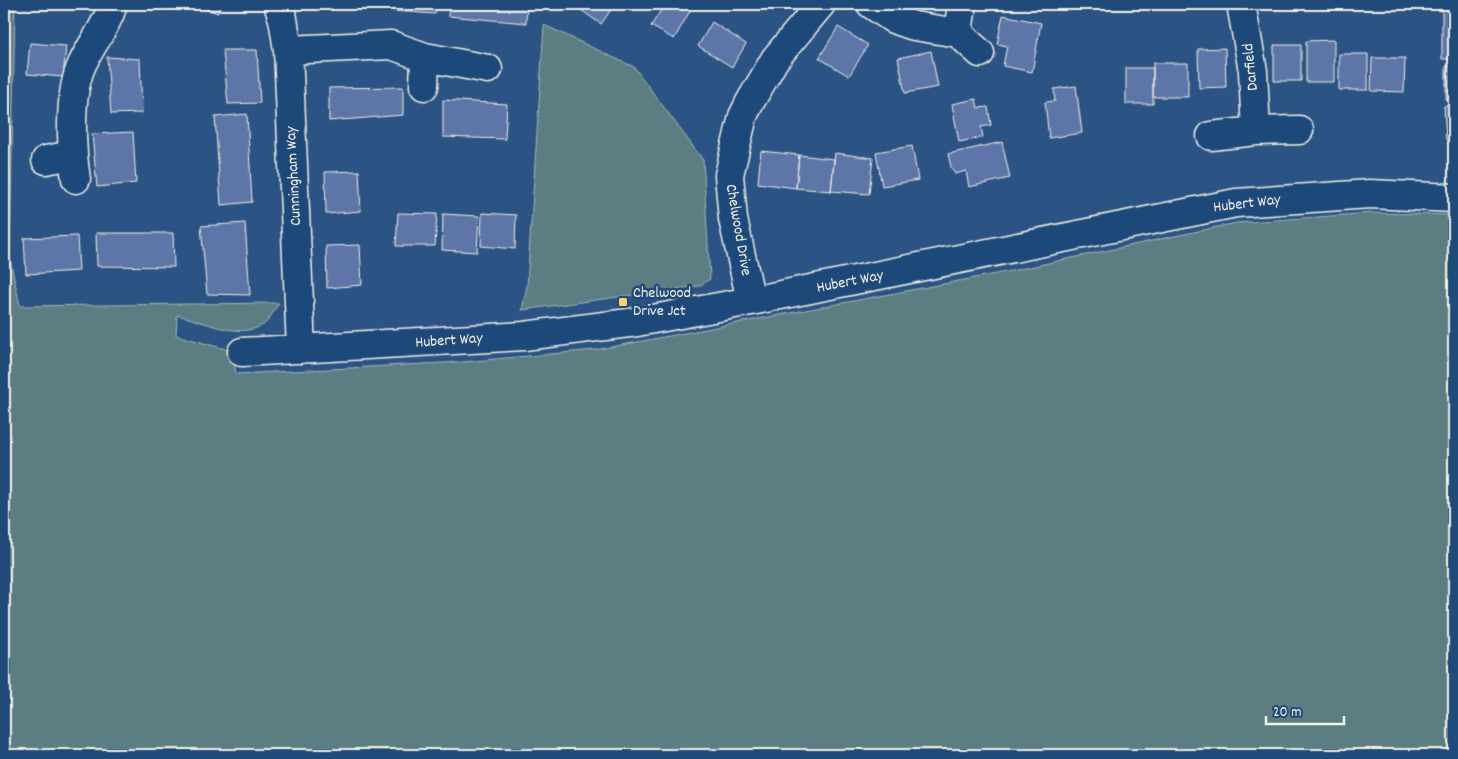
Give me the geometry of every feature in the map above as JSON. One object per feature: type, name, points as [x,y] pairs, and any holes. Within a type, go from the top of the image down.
[{"type":"street","points":[[65,165],[80,69],[108,22],[113,4]]},
{"type":"street","name":"Cunningham Way","points":[[278,4],[283,19],[288,50],[301,349]]},
{"type":"street","name":"Chelwood Drive","points":[[751,302],[733,219],[729,175],[743,116],[750,102],[775,59],[821,4]]},
{"type":"street","points":[[871,4],[893,19],[914,26],[958,33],[980,53]]},
{"type":"street","points":[[958,33],[962,4]]},
{"type":"street","name":"Darfield","points":[[1241,4],[1253,71],[1256,131]]},
{"type":"street","points":[[288,50],[391,45],[425,57],[488,68]]},
{"type":"street","points":[[424,86],[425,57]]},
{"type":"street","points":[[1211,136],[1256,131],[1299,130]]},
{"type":"street","name":"Hubert Way","points":[[242,352],[533,335],[627,323],[751,302],[1236,203],[1370,194],[1454,198]]},
{"type":"green space","points":[[4,4],[15,4],[10,259],[20,306],[279,303],[263,325],[253,329],[231,330],[220,328],[177,315],[176,335],[232,351],[236,374],[462,362],[595,350],[1006,272],[1236,223],[1371,213],[1454,215],[1454,755],[4,755]]},
{"type":"green space","points":[[544,25],[634,67],[703,160],[710,279],[699,286],[522,310],[527,286]]},
{"type":"building","points":[[191,4],[221,4],[218,13]]},
{"type":"building","points":[[365,4],[436,4],[435,14],[365,9]]},
{"type":"building","points":[[449,4],[527,4],[526,23],[448,16]]},
{"type":"building","points":[[581,4],[615,4],[601,24],[578,8]]},
{"type":"building","points":[[665,4],[679,4],[690,11],[674,39],[651,26]]},
{"type":"building","points":[[1442,4],[1454,4],[1454,59],[1442,59]]},
{"type":"building","points":[[1003,15],[1041,23],[1032,72],[1003,66],[1007,46],[997,44]]},
{"type":"building","points":[[712,22],[746,44],[732,67],[698,46]]},
{"type":"building","points":[[838,27],[868,45],[849,76],[819,58]]},
{"type":"building","points":[[1334,40],[1334,82],[1306,82],[1306,41]]},
{"type":"building","points":[[30,43],[66,46],[63,77],[27,74]]},
{"type":"building","points":[[1274,45],[1301,45],[1301,81],[1274,81]]},
{"type":"building","points":[[1225,48],[1226,87],[1199,88],[1198,49]]},
{"type":"building","points":[[223,50],[257,50],[260,103],[228,104]]},
{"type":"building","points":[[931,51],[938,87],[905,93],[898,58]]},
{"type":"building","points":[[1339,54],[1368,54],[1368,90],[1339,90]]},
{"type":"building","points":[[107,57],[140,59],[142,113],[111,114]]},
{"type":"building","points":[[1372,58],[1405,58],[1404,92],[1371,91]]},
{"type":"building","points":[[1153,63],[1188,63],[1188,97],[1153,97]]},
{"type":"building","points":[[1454,65],[1454,100],[1446,100],[1446,66]]},
{"type":"building","points":[[1126,68],[1153,68],[1153,104],[1126,104]]},
{"type":"building","points":[[1076,86],[1082,133],[1049,138],[1045,102],[1055,101],[1054,89]]},
{"type":"building","points":[[403,87],[403,115],[329,121],[329,88]]},
{"type":"building","points":[[976,99],[978,108],[988,107],[991,125],[981,127],[983,137],[959,142],[952,104]]},
{"type":"building","points":[[443,100],[507,104],[505,139],[443,137]]},
{"type":"building","points":[[1454,105],[1454,139],[1446,140],[1444,106]]},
{"type":"building","points":[[247,114],[252,202],[221,205],[215,117]]},
{"type":"building","points":[[133,132],[136,183],[97,187],[92,134]]},
{"type":"building","points":[[1002,142],[1010,178],[969,187],[966,171],[955,174],[948,154]]},
{"type":"building","points":[[912,146],[918,180],[882,186],[876,152]]},
{"type":"building","points":[[761,151],[799,155],[796,188],[758,183]]},
{"type":"building","points":[[835,153],[873,158],[869,194],[831,191]]},
{"type":"building","points":[[799,155],[834,159],[831,191],[796,188]]},
{"type":"building","points":[[359,171],[361,211],[326,214],[325,172]]},
{"type":"building","points":[[398,213],[437,214],[435,246],[396,246]]},
{"type":"building","points":[[482,213],[516,215],[515,249],[481,246]]},
{"type":"building","points":[[443,214],[479,216],[477,252],[442,250]]},
{"type":"building","points":[[245,223],[250,295],[207,294],[201,226]]},
{"type":"building","points":[[96,233],[173,233],[174,267],[97,266]]},
{"type":"building","points":[[77,236],[79,271],[26,274],[24,238]]},
{"type":"building","points":[[360,245],[362,285],[327,288],[326,246]]},
{"type":"place","name":"Chelwood Drive Jct","points":[[623,302]]}]
